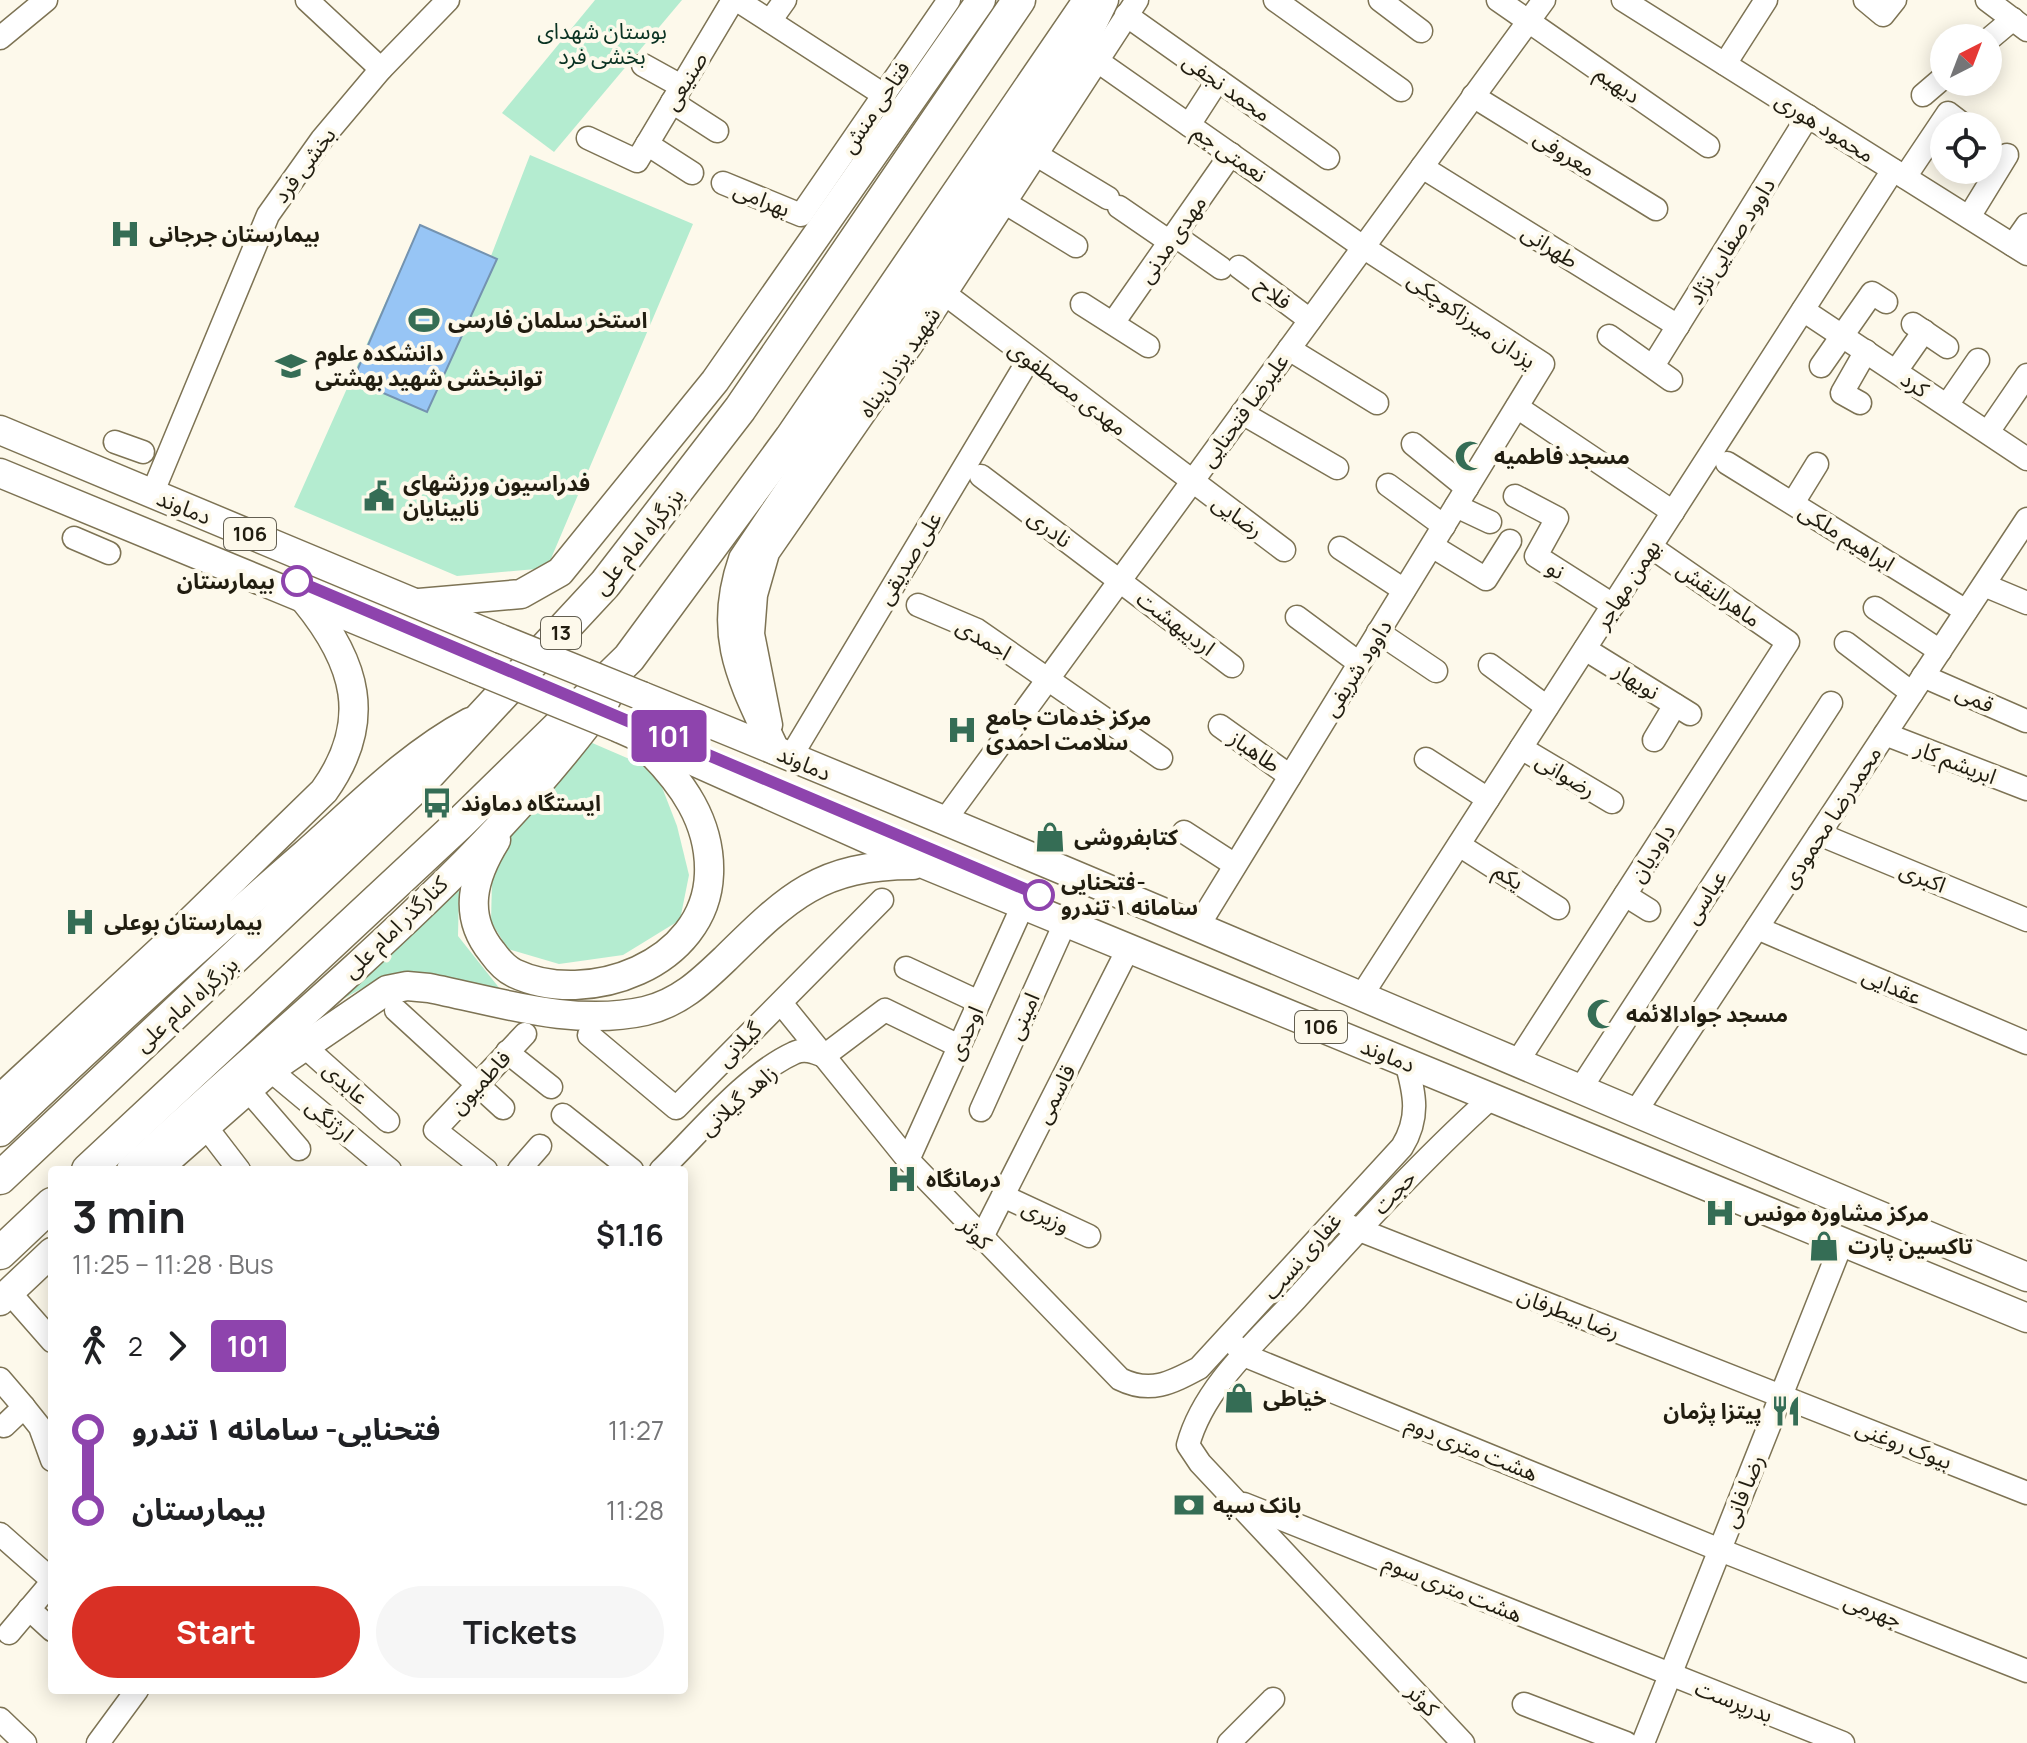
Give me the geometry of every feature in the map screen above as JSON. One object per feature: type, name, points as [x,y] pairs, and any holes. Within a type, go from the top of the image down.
[{"type":"highway","name":"بزرگراه امام علی","points":[[0,1178],[270,927],[489,713],[605,584],[722,432],[1019,0]]},
{"type":"highway","points":[[92,1166],[470,814],[629,658],[791,438],[1090,0]]},
{"type":"highway","points":[[0,1253],[48,1208]]},
{"type":"main road","points":[[419,603],[521,594],[560,572],[715,381],[981,0]]},
{"type":"main road","points":[[782,754],[732,647],[736,581],[743,559],[956,243],[1087,35],[1122,5]]},
{"type":"main road","name":"دماوند","points":[[0,430],[945,820],[1579,1091],[2027,1277]]},
{"type":"main road","name":"دماوند","points":[[0,473],[625,731],[926,865],[1065,923],[2027,1318]]},
{"type":"main road","points":[[0,1099],[163,948],[324,791],[336,773],[353,712],[347,665],[328,627],[305,600]]},
{"type":"main road","name":"کنارگذر امام علی","points":[[135,1166],[347,974],[512,815],[588,723],[612,690],[629,658]]},
{"type":"main road","points":[[0,1132],[265,889],[408,763],[442,737],[489,713]]},
{"type":"main road","points":[[512,815],[481,864],[473,890],[476,923],[484,942],[513,972],[554,982],[593,983],[628,975],[680,944],[697,924],[708,894],[710,858],[700,818],[683,786],[625,731]]},
{"type":"main road","points":[[161,1166],[270,1070],[377,995],[407,986],[580,1017],[647,1010],[686,995],[772,913],[831,875],[869,865],[926,865]]},
{"type":"main road","points":[[5,1296],[48,1256]]},
{"type":"street","points":[[0,38],[46,0]]},
{"type":"street","points":[[307,0],[381,69]]},
{"type":"street","points":[[735,0],[884,95]]},
{"type":"street","name":"صنیعی","points":[[642,153],[735,0]]},
{"type":"street","points":[[770,21],[785,0]]},
{"type":"street","points":[[1275,0],[1401,90]]},
{"type":"street","points":[[1380,0],[1421,31]]},
{"type":"street","name":"دیهیم","points":[[1498,0],[1708,146]]},
{"type":"street","name":"علیرضا فتحنایی","points":[[945,820],[1544,0]]},
{"type":"street","name":"محمود هوری","points":[[1623,0],[2020,249]]},
{"type":"street","points":[[1725,64],[1766,0]]},
{"type":"street","points":[[1865,0],[1883,15],[1895,0]]},
{"type":"street","points":[[1987,0],[2020,24],[2002,33]]},
{"type":"street","name":"فتاحی منش","points":[[801,215],[946,1]]},
{"type":"street","name":"بخشی فرد","points":[[152,494],[268,215],[322,139],[438,4]]},
{"type":"street","name":"شهید یزدان‌پناه","points":[[782,754],[753,634],[756,595],[768,553],[945,294],[1096,60],[1122,5]]},
{"type":"street","name":"محمد نجفی","points":[[1122,5],[1218,80],[1328,158]]},
{"type":"street","name":"نعمتی جم","points":[[1096,60],[1363,247]]},
{"type":"street","points":[[643,65],[717,131]]},
{"type":"street","points":[[1189,125],[1218,80]]},
{"type":"street","points":[[1923,95],[1930,89]]},
{"type":"street","name":"معروفی","points":[[1473,96],[1656,209]]},
{"type":"street","name":"داوود صفایی نژاد","points":[[1609,336],[1662,373],[1678,326],[1808,116]]},
{"type":"street","points":[[588,138],[642,153],[692,173]]},
{"type":"street","name":"بهمن مهاجر","points":[[1360,998],[1803,310],[1899,174],[1930,145]]},
{"type":"street","name":"فلاح","points":[[1035,154],[1172,239],[1230,267],[1310,320]]},
{"type":"street","name":"مهدی مدنی","points":[[1113,323],[1231,154]]},
{"type":"street","points":[[1969,217],[2007,155]]},
{"type":"street","name":"طهرانی","points":[[1422,167],[1678,326]]},
{"type":"street","name":"بهرامی","points":[[723,183],[801,215]]},
{"type":"street","points":[[1004,202],[1076,246]]},
{"type":"street","points":[[2020,249],[2027,225]]},
{"type":"street","name":"یزدان میرزاکوچکی","points":[[1363,247],[1543,364],[1517,407]]},
{"type":"street","points":[[1821,366],[1872,293],[1886,302]]},
{"type":"street","name":"مهدی مصطفوی","points":[[945,294],[1191,483]]},
{"type":"street","points":[[1082,304],[1148,346]]},
{"type":"street","name":"کرد","points":[[1803,310],[2027,459]]},
{"type":"street","points":[[1896,371],[1918,327],[1947,347]]},
{"type":"street","points":[[1289,349],[1377,403]]},
{"type":"street","points":[[1860,403],[1842,393],[1866,351]]},
{"type":"street","name":"علی صدیقی","points":[[782,754],[1029,359]]},
{"type":"street","points":[[1947,405],[1978,360]]},
{"type":"street","points":[[1988,432],[2027,375]]},
{"type":"street","points":[[1517,407],[1673,512]]},
{"type":"street","name":"داوود شریفی","points":[[1197,928],[1517,407]]},
{"type":"street","points":[[1242,413],[1337,468]]},
{"type":"street","points":[[115,442],[143,452]]},
{"type":"street","points":[[1413,444],[1490,522]]},
{"type":"street","name":"ابراهیم ملکی","points":[[1727,463],[1966,611]]},
{"type":"street","points":[[1793,503],[1817,464]]},
{"type":"street","name":"نادری","points":[[981,476],[1120,580]]},
{"type":"street","name":"رضایی","points":[[1191,483],[1284,550]]},
{"type":"street","points":[[1388,485],[1444,526]]},
{"type":"street","name":"نو","points":[[1515,496],[1557,518],[1536,556],[1613,605]]},
{"type":"street","name":"محمدرضا محمودی","points":[[1634,1114],[2027,519]]},
{"type":"street","points":[[74,538],[109,553]]},
{"type":"street","points":[[1432,546],[1486,579],[1510,541]]},
{"type":"street","name":"ماهرالنقش","points":[[1651,547],[1788,642]]},
{"type":"street","points":[[1340,548],[1404,590]]},
{"type":"street","name":"اردیبهشت","points":[[1120,580],[1232,666]]},
{"type":"street","points":[[1984,585],[2027,603]]},
{"type":"street","name":"احمدی","points":[[918,605],[977,630],[1161,758]]},
{"type":"street","points":[[1875,608],[1940,651]]},
{"type":"street","points":[[1297,617],[1359,663]]},
{"type":"street","points":[[1378,632],[1436,671]]},
{"type":"street","name":"داودیان","points":[[1516,1064],[1788,642]]},
{"type":"street","name":"نویهار","points":[[1585,649],[1683,709],[1654,740]]},
{"type":"street","points":[[1854,649],[1918,685]]},
{"type":"street","points":[[1490,665],[1547,707]]},
{"type":"street","name":"قمی","points":[[1918,685],[2026,721]]},
{"type":"street","name":"عباسی","points":[[1579,1091],[1831,703]]},
{"type":"street","name":"طاهباز","points":[[1220,726],[1290,776]]},
{"type":"street","name":"ابریشم کار","points":[[1885,734],[2027,789]]},
{"type":"street","name":"رضوانی","points":[[1521,748],[1612,802]]},
{"type":"street","points":[[1426,759],[1488,799]]},
{"type":"street","points":[[1184,832],[1235,865]]},
{"type":"street","name":"اکبری","points":[[1819,834],[2027,920]]},
{"type":"street","name":"یکم","points":[[1459,845],[1558,908]]},
{"type":"street","points":[[1625,895],[1649,910]]},
{"type":"street","name":"گیلانی","points":[[589,1035],[676,1108],[882,900]]},
{"type":"street","name":"اوحدی","points":[[908,1160],[1023,905]]},
{"type":"street","name":"امینی","points":[[981,1110],[1065,923]]},
{"type":"street","name":"عقدایی","points":[[1757,928],[2027,1043]]},
{"type":"street","name":"قاسمی","points":[[981,1239],[1128,949]]},
{"type":"street","points":[[906,968],[979,1002]]},
{"type":"street","name":"کوثر","points":[[781,1003],[908,1160],[981,1239],[1120,1379]]},
{"type":"street","points":[[396,1010],[503,1108]]},
{"type":"street","points":[[824,1056],[885,1010],[959,1046]]},
{"type":"street","name":"فاطمیون","points":[[481,1166],[435,1130],[525,1034]]},
{"type":"street","name":"عابدی","points":[[304,1046],[388,1121]]},
{"type":"street","name":"زاهد گیلانی","points":[[665,1166],[756,1078],[795,1052],[809,1050],[824,1056]]},
{"type":"street","points":[[507,1052],[551,1087]]},
{"type":"street","points":[[728,1055],[742,1055],[753,1065],[756,1078]]},
{"type":"street","name":"غفاری نسب","points":[[1120,1379],[1144,1387],[1169,1383],[1199,1368],[1229,1339],[1402,1147],[1412,1130],[1416,1107],[1406,1062]]},
{"type":"street","name":"ارژنگی","points":[[270,1070],[385,1166]]},
{"type":"street","points":[[248,1090],[299,1149]]},
{"type":"street","name":"حجت","points":[[1188,1445],[1201,1411],[1246,1356],[1435,1148],[1492,1097]]},
{"type":"street","points":[[563,1115],[627,1166]]},
{"type":"street","points":[[206,1127],[236,1166]]},
{"type":"street","points":[[522,1166],[540,1146]]},
{"type":"street","name":"وزیری","points":[[1003,1196],[1089,1236]]},
{"type":"street","name":"رضا بیطرفان","points":[[1335,1218],[1357,1231],[1781,1396]]},
{"type":"street","name":"رضا فانی","points":[[1643,1743],[1843,1240]]},
{"type":"street","points":[[5,1296],[48,1337]]},
{"type":"street","name":"هشت متری دوم","points":[[1229,1339],[1246,1356],[1720,1550]]},
{"type":"street","points":[[0,1379],[40,1427],[48,1449]]},
{"type":"street","name":"بیوک روغنی","points":[[1781,1396],[2027,1493]]},
{"type":"street","points":[[4,1426],[24,1407]]},
{"type":"street","name":"کوثر","points":[[1188,1445],[1463,1743]]},
{"type":"street","name":"هشت متری سوم","points":[[1236,1500],[1669,1676]]},
{"type":"street","points":[[2,1540],[48,1578]]},
{"type":"street","name":"جهرمی","points":[[1720,1550],[2027,1671]]},
{"type":"street","points":[[9,1633],[48,1586]]},
{"type":"street","points":[[29,1609],[48,1626]]},
{"type":"street","name":"بدرپرست","points":[[1669,1676],[1843,1743]]},
{"type":"street","points":[[98,1743],[134,1694]]},
{"type":"street","points":[[1229,1743],[1273,1699]]},
{"type":"street","points":[[1524,1704],[1626,1743]]},
{"type":"street","points":[[0,1719],[25,1743]]},
{"type":"green space","name":"بوستان شهدای بخشی فرد","points":[[595,0],[682,0],[554,152],[502,113]]},
{"type":"green space","points":[[530,155],[693,224],[547,568],[457,576],[294,507],[420,225],[491,256]]},
{"type":"green space","points":[[583,739],[641,764],[660,782],[677,826],[689,875],[680,920],[623,955],[559,964],[508,949],[491,922],[492,880],[505,836]]},
{"type":"green space","points":[[459,890],[458,936],[504,994],[434,977],[397,976],[356,992],[331,1007]]},
{"type":"water","name":"استخر سلمان فارسی","points":[[420,225],[497,259],[427,412],[353,380]]},
{"type":"bus line","name":"101","points":[[297,581],[1039,895]]},
{"type":"place","name":"بیمارستان جرجانی","points":[[125,234]]},
{"type":"place","name":"استخر سلمان فارسی","points":[[424,320]]},
{"type":"place","name":"دانشکده علوم توانبخشی شهید بهشتی","points":[[291,366]]},
{"type":"place","name":"مسجد فاطمیه","points":[[1470,456]]},
{"type":"place","name":"فدراسیون ورزشهای نابینایان","points":[[379,496]]},
{"type":"place","name":"بیمارستان","points":[[297,581]]},
{"type":"place","name":"مرکز خدمات جامع سلامت احمدی","points":[[962,730]]},
{"type":"place","name":"ایستگاه دماوند","points":[[437,803]]},
{"type":"place","name":"کتابفروشی","points":[[1050,837]]},
{"type":"place","name":"فتحنایی- سامانه ۱ تندرو","points":[[1039,895]]},
{"type":"place","name":"بیمارستان بوعلی","points":[[80,922]]},
{"type":"place","name":"مسجد جوادالائمه","points":[[1602,1014]]},
{"type":"place","name":"درمانگاه","points":[[902,1179]]},
{"type":"place","name":"مرکز مشاوره مونس","points":[[1720,1213]]},
{"type":"place","name":"تاکسین پارت","points":[[1824,1246]]},
{"type":"place","name":"خیاطی","points":[[1239,1398]]},
{"type":"place","name":"پیتزا پژمان","points":[[1786,1411]]},
{"type":"place","name":"بانک سپه","points":[[1189,1505]]}]
